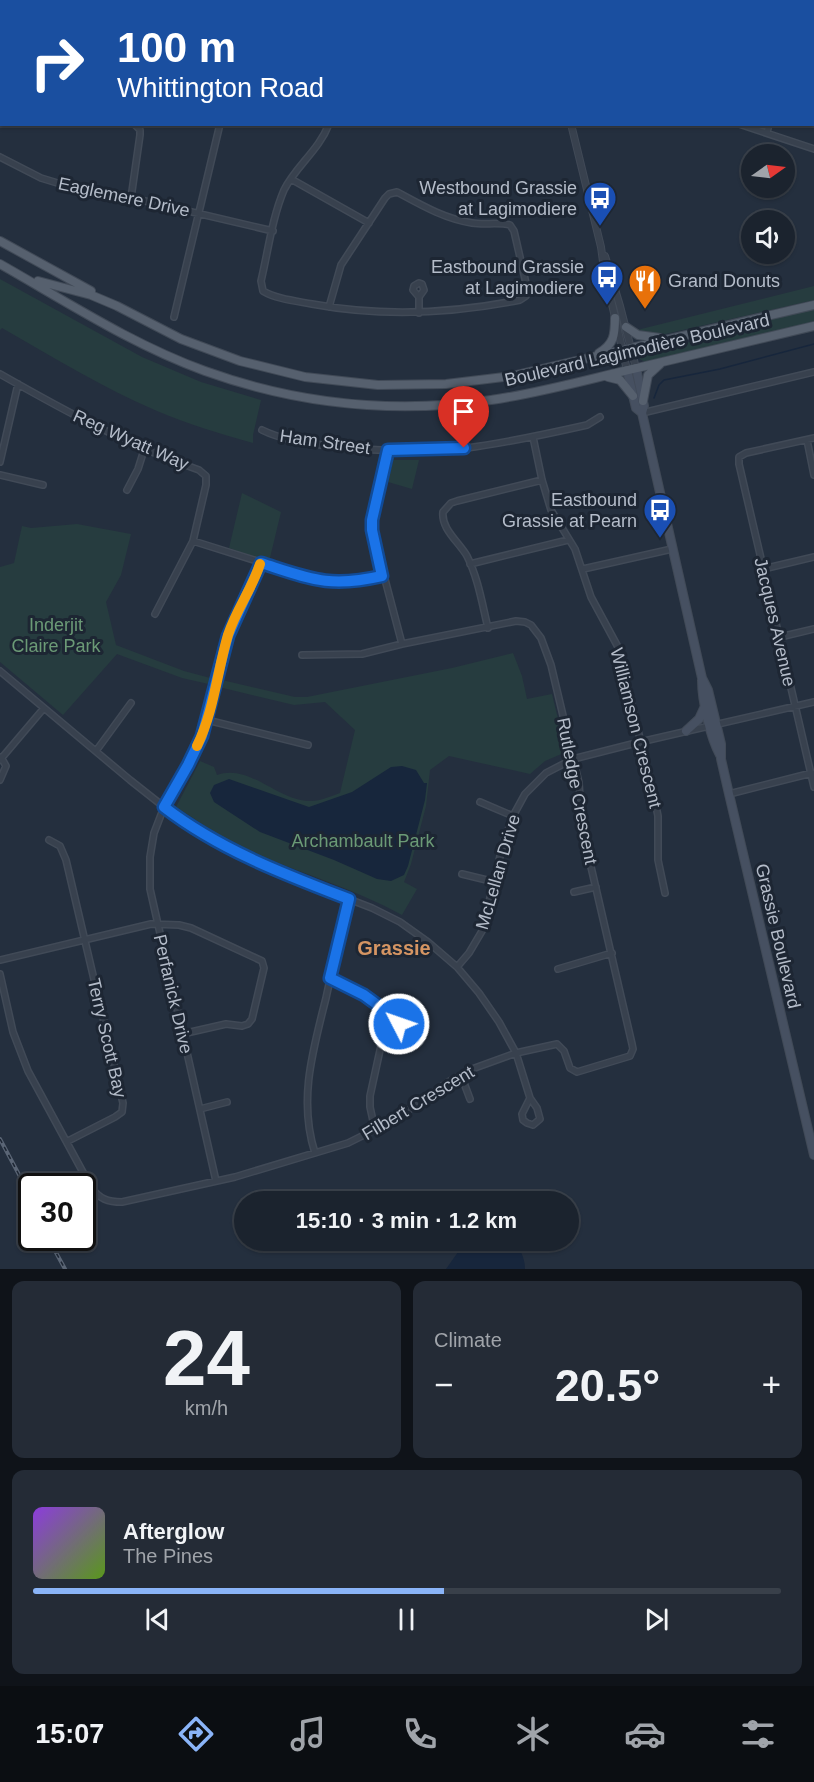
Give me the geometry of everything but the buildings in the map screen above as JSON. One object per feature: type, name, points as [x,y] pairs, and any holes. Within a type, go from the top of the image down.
[{"type":"main road","points":[[0,241],[117,306]]},
{"type":"main road","name":"Boulevard Lagimodière Boulevard","points":[[0,264],[123,333],[176,359],[240,382],[297,396],[360,405],[430,406],[492,400],[814,326]]},
{"type":"main road","name":"Boulevard Lagimodière Boulevard","points":[[25,278],[84,293],[117,306],[157,328],[205,349],[276,371],[334,381],[378,385],[446,384],[512,376],[814,305]]},
{"type":"main road","points":[[588,358],[609,347],[615,335],[615,318]]},
{"type":"main road","points":[[626,327],[642,336],[676,338]]},
{"type":"main road","points":[[643,401],[650,373],[666,361]]},
{"type":"main road","name":"Grassie Boulevard","points":[[632,369],[633,396],[636,408],[642,413]]},
{"type":"main road","name":"Grassie Boulevard","points":[[632,369],[643,401],[642,413],[702,678],[705,705],[714,726]]},
{"type":"main road","points":[[590,379],[614,377],[620,380],[633,396]]},
{"type":"main road","name":"Grassie Boulevard","points":[[702,678],[708,690],[715,745],[722,759],[814,1155]]},
{"type":"main road","points":[[686,731],[699,719],[705,705]]},
{"type":"street","points":[[131,198],[140,135],[140,130],[136,126]]},
{"type":"street","name":"Eaglemere Drive","points":[[0,157],[41,178],[64,185],[199,213],[220,126]]},
{"type":"street","points":[[328,126],[319,144],[284,191],[261,281],[263,291],[300,302],[329,307],[370,312],[419,313],[472,309],[524,298],[528,292],[514,231],[508,224],[487,225],[457,220],[428,209],[397,192],[389,194],[341,265],[329,307]]},
{"type":"street","name":"Grassie Boulevard","points":[[571,126],[601,247],[615,318],[632,369]]},
{"type":"street","points":[[745,126],[814,149]]},
{"type":"street","points":[[767,133],[769,126]]},
{"type":"street","points":[[291,179],[369,223]]},
{"type":"street","points":[[174,317],[199,213],[273,231]]},
{"type":"street","name":"Grassie Boulevard","points":[[601,247],[610,268],[626,327],[627,349]]},
{"type":"street","points":[[419,297],[419,313]]},
{"type":"street","points":[[642,413],[814,372]]},
{"type":"street","name":"Reg Wyatt Way","points":[[0,374],[112,436],[200,470],[206,476],[193,541],[154,614]]},
{"type":"street","points":[[0,462],[18,384]]},
{"type":"street","name":"Ham Street","points":[[262,430],[271,435],[315,444],[388,450],[464,448],[533,437],[587,425],[600,417]]},
{"type":"street","name":"Williamson Crescent","points":[[533,437],[551,510],[575,549],[591,597],[618,647],[658,816],[658,860],[665,892]]},
{"type":"street","points":[[814,438],[807,440],[814,475]]},
{"type":"street","name":"Jacques Avenue","points":[[807,440],[747,453],[740,457],[739,464],[814,787]]},
{"type":"street","points":[[127,490],[138,469],[144,450]]},
{"type":"street","points":[[388,450],[372,520],[372,530],[382,576],[402,644]]},
{"type":"street","points":[[0,475],[42,485]]},
{"type":"street","points":[[488,628],[478,584],[470,564],[461,547],[446,528],[443,517],[446,507],[457,501],[542,480]]},
{"type":"street","points":[[470,564],[568,540]]},
{"type":"street","points":[[193,541],[303,577],[329,582],[349,582],[382,576]]},
{"type":"street","points":[[583,569],[672,549]]},
{"type":"street","points":[[763,569],[814,557]]},
{"type":"street","name":"Perfanick Drive","points":[[216,1181],[157,924],[149,873],[154,833],[164,807],[188,765],[207,720],[228,636],[261,563]]},
{"type":"street","name":"Rutledge Crescent","points":[[302,655],[362,654],[516,621],[531,625],[541,638],[551,665],[573,759],[580,793],[582,828],[612,953],[632,1053],[630,1056],[577,1072],[570,1068],[564,1051],[556,1044],[516,1053]]},
{"type":"street","points":[[780,637],[814,629]]},
{"type":"street","points":[[0,671],[164,807],[198,831],[245,857],[372,908],[400,922],[428,942],[457,967],[499,1022],[516,1053],[530,1098],[540,1113],[540,1119],[533,1125],[527,1124],[522,1114],[530,1098]]},
{"type":"street","name":"McLellan Drive","points":[[457,967],[469,953],[482,931],[503,844],[513,816],[525,794],[538,779],[555,767],[573,759],[814,702]]},
{"type":"street","points":[[96,752],[131,703]]},
{"type":"street","points":[[0,780],[6,766],[1,758],[44,708]]},
{"type":"street","points":[[207,720],[308,745]]},
{"type":"street","points":[[729,794],[812,773]]},
{"type":"street","points":[[480,802],[513,816]]},
{"type":"street","name":"Terry Scott Bay","points":[[49,840],[60,846],[66,860],[123,1103],[122,1112],[115,1117],[68,1141]]},
{"type":"street","points":[[462,874],[495,882]]},
{"type":"street","points":[[574,892],[596,887]]},
{"type":"street","points":[[315,1153],[307,1120],[306,1095],[310,1063],[349,899]]},
{"type":"street","points":[[0,960],[157,924],[191,928],[262,961],[264,968],[252,1019],[248,1024],[242,1026],[226,1024],[182,1034]]},
{"type":"street","points":[[558,969],[612,953]]},
{"type":"street","name":"Filbert Crescent","points":[[0,974],[13,1032],[28,1071],[97,1195],[113,1202],[216,1181],[348,1143],[407,1112],[461,1075],[516,1053]]},
{"type":"street","points":[[330,978],[364,995],[398,1020],[399,1024],[394,1028],[385,1027]]},
{"type":"street","points":[[375,1130],[370,1096],[386,1013]]},
{"type":"street","points":[[461,1075],[470,1099]]},
{"type":"street","points":[[200,1109],[227,1102]]},
{"type":"green space","points":[[0,279],[142,357],[201,382],[261,400],[253,443],[157,411],[98,382],[2,328],[0,330]]},
{"type":"green space","points":[[814,286],[814,300],[661,335],[650,335],[637,330]]},
{"type":"green space","points":[[814,309],[814,323],[645,362],[640,359],[644,354]]},
{"type":"green space","points":[[393,460],[419,460],[412,489],[388,482]]},
{"type":"green space","points":[[242,493],[281,512],[269,562],[229,548]]},
{"type":"green space","name":"Inderjit Claire Park","points":[[77,524],[131,534],[121,575],[106,602],[116,645],[184,671],[214,679],[213,685],[182,678],[117,654],[63,715],[0,662],[0,567],[14,563],[22,526],[31,528]]},
{"type":"green space","name":"Archambault Park","points":[[513,653],[522,676],[527,699],[552,694],[566,752],[545,761],[530,774],[449,756],[430,770],[426,806],[404,882],[417,889],[402,915],[363,896],[243,848],[176,807],[200,761],[214,767],[217,775],[241,774],[297,799],[317,801],[340,793],[355,730],[325,702],[294,705],[220,687],[222,680],[295,697],[307,697],[452,668]]},
{"type":"water","points":[[402,766],[416,770],[424,783],[427,783],[425,800],[408,866],[404,875],[391,881],[377,879],[260,832],[214,802],[210,793],[214,785],[229,779],[309,807],[352,792],[391,767]]},
{"type":"water","points":[[459,1251],[520,1251],[525,1269],[446,1269]]},
{"type":"waterway","points":[[654,398],[659,385],[664,380],[720,369],[814,344]]},
{"type":"railway","points":[[0,1139],[18,1173]]},
{"type":"railway","points":[[55,1251],[65,1269]]},
{"type":"slow traffic","points":[[197,746],[209,712],[228,636],[260,564]]},
{"type":"place","name":"Westbound Grassie at Lagimodiere","points":[[600,227]]},
{"type":"place","name":"Eastbound Grassie at Lagimodiere","points":[[607,306]]},
{"type":"place","name":"Grand Donuts","points":[[645,310]]},
{"type":"place","name":"Eastbound Grassie at Pearn","points":[[660,539]]},
{"type":"district","name":"Grassie","points":[[394,948]]},
{"type":"route","points":[[399,1024],[398,1020],[364,995],[330,978],[349,899],[245,857],[198,831],[164,807],[202,736],[228,636],[261,563],[303,577],[329,582],[349,582],[382,576],[372,520],[388,450],[464,448]]}]
